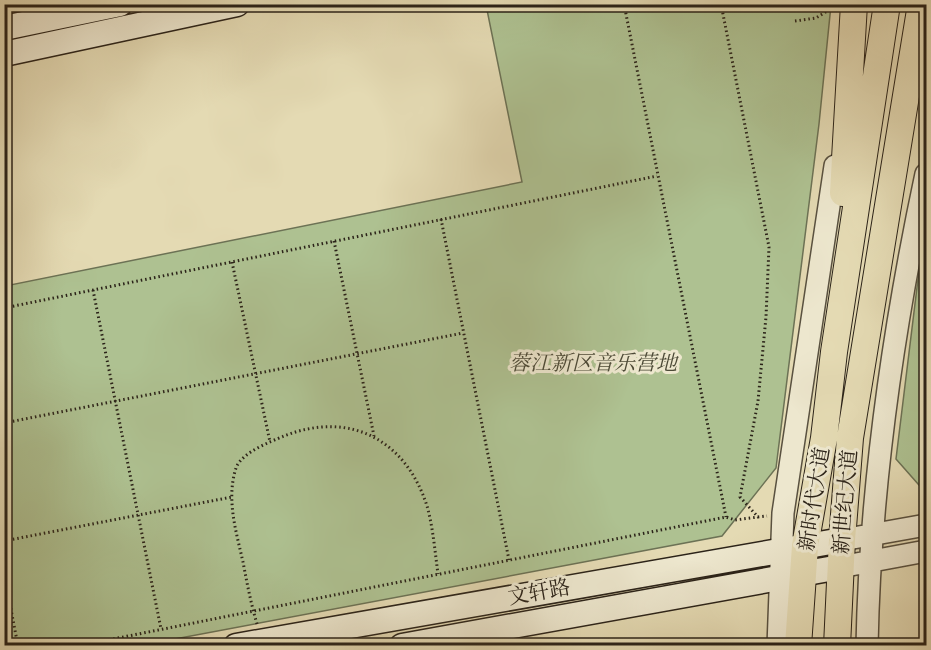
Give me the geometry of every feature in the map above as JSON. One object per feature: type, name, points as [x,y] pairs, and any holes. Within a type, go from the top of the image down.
[{"type":"main road","points":[[4,28],[120,4]]},
{"type":"main road","points":[[4,54],[170,12],[237,4]]},
{"type":"main road","points":[[834,352],[854,4]]},
{"type":"main road","points":[[834,352],[887,4]]},
{"type":"main road","points":[[863,359],[921,4]]},
{"type":"main road","points":[[863,359],[885,283],[927,88]]},
{"type":"main road","name":"新时代大道","points":[[798,645],[792,574],[793,548],[824,438],[834,352]]},
{"type":"main road","name":"新世纪大道","points":[[837,645],[840,567],[850,438],[863,359]]},
{"type":"main road","name":"文轩路","points":[[247,643],[842,540]]},
{"type":"main road","name":"文轩路","points":[[402,645],[840,567]]},
{"type":"street","points":[[793,548],[783,516],[851,56]]},
{"type":"street","points":[[867,645],[876,483],[900,309],[927,174]]},
{"type":"street","points":[[842,540],[927,525]]},
{"type":"street","points":[[840,567],[927,551]]},
{"type":"street","points":[[778,645],[792,574]]},
{"type":"path","points":[[624,4],[726,517]]},
{"type":"path","points":[[721,4],[769,248],[766,317],[758,401],[740,497],[758,517]]},
{"type":"path","points":[[795,21],[816,18],[836,4]]},
{"type":"path","points":[[4,308],[657,176]]},
{"type":"path","points":[[441,219],[508,560]]},
{"type":"path","points":[[334,241],[374,437]]},
{"type":"path","points":[[232,262],[270,442]]},
{"type":"path","points":[[93,290],[161,629]]},
{"type":"path","points":[[4,423],[463,333]]},
{"type":"path","points":[[247,643],[256,624],[232,510],[231,488],[237,465],[257,447],[294,432],[333,427],[361,430],[374,437],[403,460],[414,474],[427,507],[438,574]]},
{"type":"path","points":[[4,541],[231,497]]},
{"type":"path","points":[[78,645],[726,517],[735,520],[783,516]]},
{"type":"path","points":[[4,573],[18,645]]},
{"type":"green space","name":"蓉江新区音乐营地","points":[[486,5],[831,5],[819,124],[776,468],[722,536],[143,645],[5,645],[5,286],[522,182]]},
{"type":"green space","points":[[926,214],[926,493],[896,459]]}]
